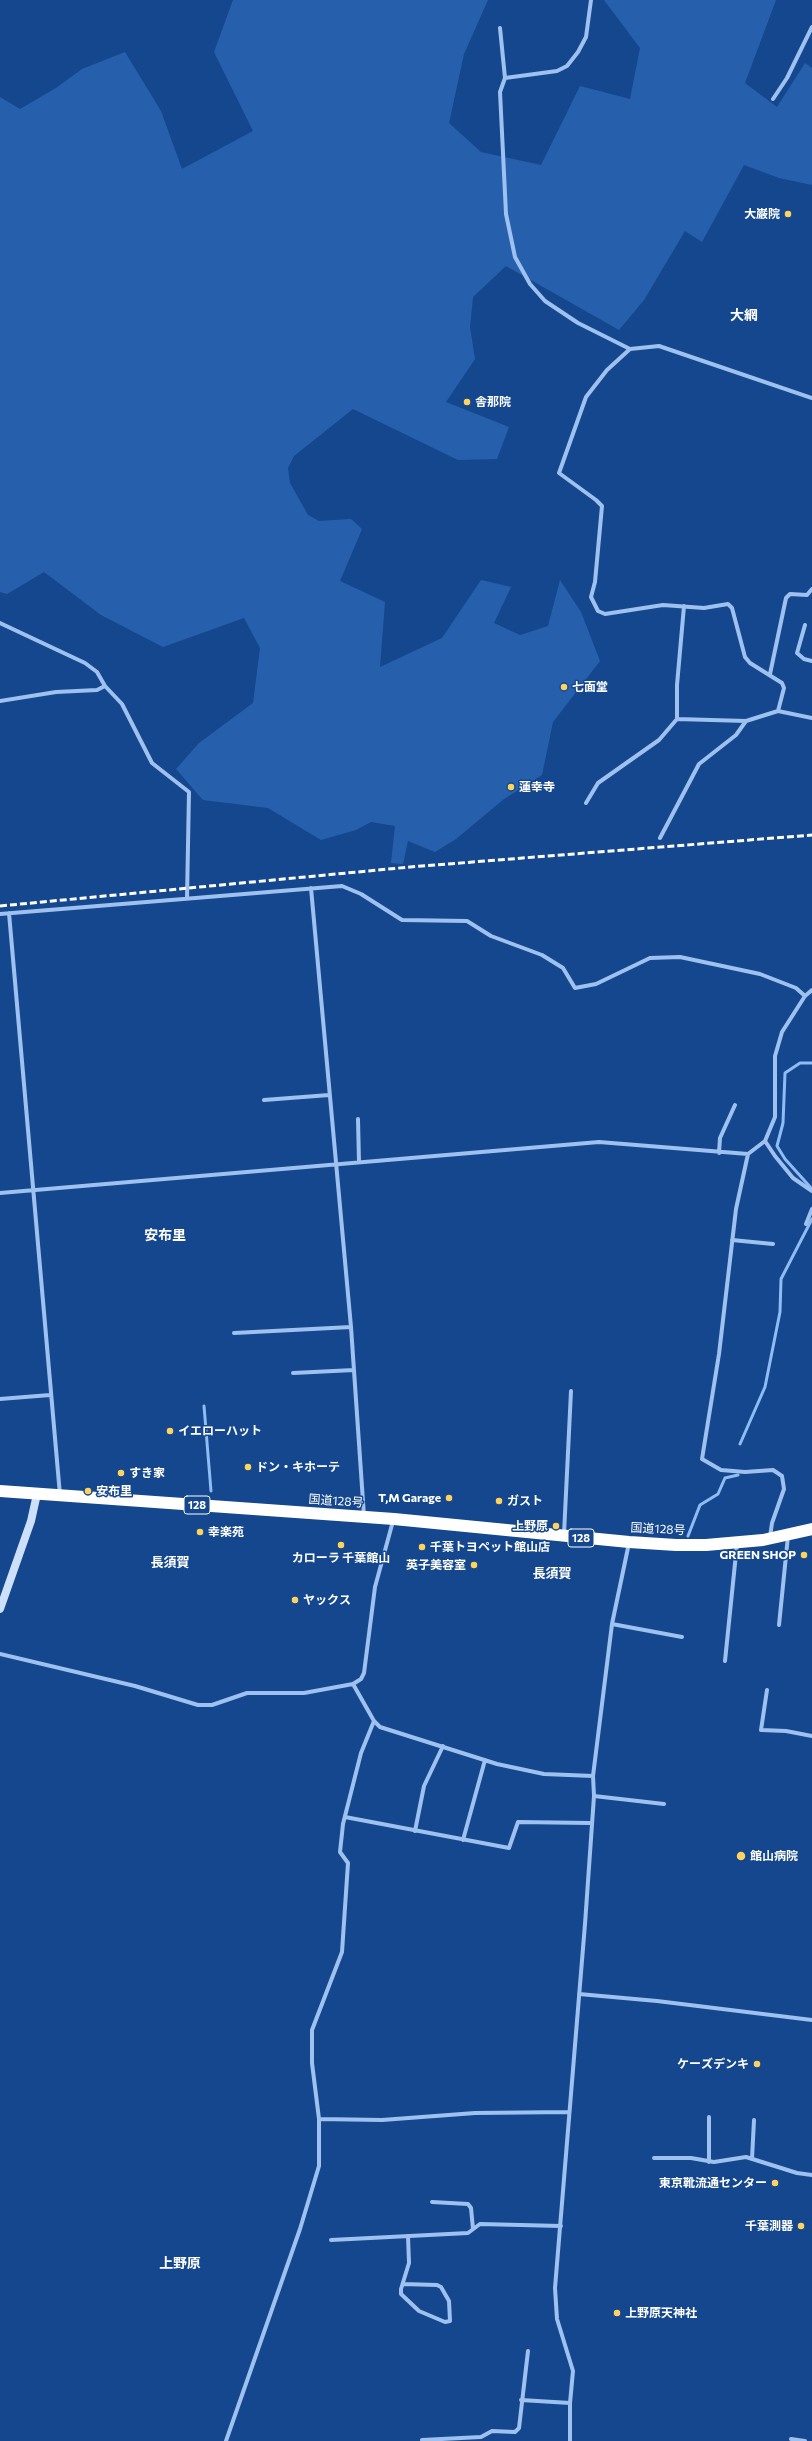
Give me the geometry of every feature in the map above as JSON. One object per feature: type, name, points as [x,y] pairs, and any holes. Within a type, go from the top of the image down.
[{"type":"highway","name":"国道128号","points":[[0,1491],[394,1519],[629,1542],[676,1545],[737,1543],[769,1540],[812,1529]]},
{"type":"street","points":[[505,78],[557,71],[567,66],[578,52],[586,37],[591,0]]},
{"type":"street","points":[[773,99],[787,78],[812,27]]},
{"type":"street","points":[[500,28],[505,78],[500,92],[506,214],[515,257],[530,284],[545,301],[578,323],[630,349],[659,346],[812,398]]},
{"type":"street","points":[[630,349],[607,370],[586,397],[559,473],[602,506],[595,582],[591,597],[598,611],[605,614],[663,605],[704,608],[728,604],[732,608],[745,657],[750,663],[770,674],[782,683],[784,688],[778,711]]},
{"type":"street","points":[[770,674],[786,598],[790,594],[807,595],[812,589]]},
{"type":"street","points":[[586,803],[598,783],[659,740],[677,719],[677,685],[684,606]]},
{"type":"street","points":[[0,623],[85,663],[97,672],[106,686],[122,704],[152,763],[188,792],[187,898]]},
{"type":"street","points":[[805,625],[797,653],[804,660],[812,661]]},
{"type":"street","points":[[0,701],[56,692],[97,690],[106,686]]},
{"type":"street","points":[[677,719],[746,721],[778,711],[812,718]]},
{"type":"street","points":[[660,838],[700,764],[736,735],[746,721]]},
{"type":"street","points":[[0,914],[342,886],[361,894],[402,920],[467,922],[498,938],[542,955],[563,968],[575,988],[596,984],[650,958],[680,957],[760,974],[796,988],[805,996]]},
{"type":"street","points":[[311,888],[351,1327],[364,1517]]},
{"type":"street","points":[[9,913],[32,1190],[60,1495]]},
{"type":"street","points":[[0,1193],[599,1142],[719,1153],[748,1154],[765,1141],[776,1117],[776,1056],[782,1032],[805,996],[812,990]]},
{"type":"street","points":[[264,1100],[329,1095]]},
{"type":"street","points":[[719,1153],[720,1138],[735,1105]]},
{"type":"street","points":[[358,1119],[358,1162]]},
{"type":"street","points":[[765,1141],[793,1178],[812,1191]]},
{"type":"street","points":[[748,1154],[736,1209],[719,1354],[702,1459],[721,1470],[745,1472],[773,1470],[782,1476],[784,1489],[772,1523],[769,1540]]},
{"type":"street","points":[[806,1224],[812,1209]]},
{"type":"street","points":[[732,1240],[773,1244]]},
{"type":"street","points":[[234,1333],[351,1327]]},
{"type":"street","points":[[293,1373],[354,1370]]},
{"type":"street","points":[[564,1536],[570,1391]]},
{"type":"street","points":[[0,1399],[50,1394]]},
{"type":"street","points":[[0,1609],[31,1520],[37,1494]]},
{"type":"street","points":[[0,1654],[135,1686],[198,1705],[212,1705],[248,1693],[304,1693],[353,1684],[361,1680],[364,1673],[375,1587],[394,1519]]},
{"type":"street","points":[[779,1625],[788,1536]]},
{"type":"street","points":[[570,2441],[570,2402],[573,2371],[557,2318],[555,2288],[579,1994],[590,1823],[594,1796],[593,1776],[612,1624],[629,1542]]},
{"type":"street","points":[[725,1661],[737,1543]]},
{"type":"street","points":[[612,1624],[682,1637]]},
{"type":"street","points":[[353,1684],[374,1721],[380,1727],[485,1760],[544,1774],[593,1776]]},
{"type":"street","points":[[767,1690],[761,1730],[786,1731],[812,1736]]},
{"type":"street","points":[[226,2441],[300,2229],[318,2166],[319,2119],[312,2063],[312,2030],[342,1952],[348,1863],[340,1852],[345,1817],[360,1753],[374,1721]]},
{"type":"street","points":[[415,1831],[424,1786],[442,1746]]},
{"type":"street","points":[[464,1840],[485,1760]]},
{"type":"street","points":[[594,1796],[664,1804]]},
{"type":"street","points":[[345,1817],[509,1848],[518,1822],[590,1823]]},
{"type":"street","points":[[579,1994],[657,2001],[812,2020]]},
{"type":"street","points":[[319,2119],[382,2120],[476,2113],[570,2112]]},
{"type":"street","points":[[709,2118],[709,2162]]},
{"type":"street","points":[[752,2159],[754,2120]]},
{"type":"street","points":[[654,2158],[691,2158],[709,2162],[724,2162],[746,2157],[797,2173],[812,2175]]},
{"type":"street","points":[[432,2202],[468,2204],[471,2208],[473,2229]]},
{"type":"street","points":[[331,2240],[468,2233],[480,2224],[560,2226]]},
{"type":"street","points":[[403,2284],[437,2285],[441,2288],[448,2301],[450,2321],[445,2322],[419,2311],[401,2294],[403,2284],[409,2264],[408,2236]]},
{"type":"street","points":[[422,2440],[481,2438],[492,2431],[515,2432],[519,2428],[521,2400],[528,2351]]},
{"type":"street","points":[[521,2400],[570,2402]]},
{"type":"street","points":[[791,2439],[805,2441]]},
{"type":"shaded area","points":[[233,0],[488,0],[464,54],[449,123],[481,152],[541,165],[580,86],[630,99],[640,48],[604,0],[776,0],[745,83],[777,107],[805,63],[812,68],[812,185],[779,178],[744,165],[702,242],[685,231],[644,300],[619,330],[506,266],[473,297],[470,327],[475,359],[446,402],[509,427],[497,459],[458,460],[353,409],[294,456],[288,468],[290,483],[308,515],[319,521],[351,519],[362,529],[340,581],[385,602],[380,667],[442,638],[481,580],[511,587],[494,623],[520,635],[548,626],[560,580],[581,612],[600,661],[553,722],[542,775],[504,799],[456,839],[435,852],[408,841],[403,864],[391,863],[395,826],[371,822],[356,830],[321,840],[268,808],[203,800],[176,769],[199,743],[253,703],[260,648],[244,618],[163,647],[101,615],[44,572],[7,594],[0,592],[0,97],[20,109],[56,88],[82,69],[125,52],[161,111],[182,169],[253,131],[214,52]]},
{"type":"waterway","points":[[812,1063],[800,1063],[785,1073],[783,1123],[777,1146],[785,1159],[812,1189]]},
{"type":"waterway","points":[[740,1444],[765,1387],[780,1312],[781,1279],[812,1219]]},
{"type":"waterway","points":[[204,1406],[211,1491]]},
{"type":"waterway","points":[[688,1536],[700,1505],[718,1494],[725,1478],[738,1475]]},
{"type":"railway","points":[[0,906],[410,867],[812,835]]},
{"type":"place","name":"大巌院","points":[[788,214]]},
{"type":"place","name":"舎那院","points":[[467,402]]},
{"type":"place","name":"七面堂","points":[[564,687]]},
{"type":"place","name":"蓮幸寺","points":[[511,787]]},
{"type":"place","name":"イエローハット","points":[[170,1431]]},
{"type":"place","name":"ドン・キホーテ","points":[[248,1467]]},
{"type":"place","name":"すき家","points":[[121,1473]]},
{"type":"place","name":"安布里","points":[[88,1491]]},
{"type":"place","name":"T,M Garage","points":[[449,1498]]},
{"type":"place","name":"ガスト","points":[[499,1501]]},
{"type":"place","name":"上野原","points":[[556,1526]]},
{"type":"place","name":"幸楽苑","points":[[200,1532]]},
{"type":"place","name":"カローラ 千葉館山","points":[[341,1545]]},
{"type":"place","name":"千葉トヨペット館山店","points":[[422,1547]]},
{"type":"place","name":"GREEN SHOP","points":[[804,1555]]},
{"type":"place","name":"英子美容室","points":[[474,1565]]},
{"type":"place","name":"ヤックス","points":[[295,1600]]},
{"type":"place","name":"館山病院","points":[[741,1856]]},
{"type":"place","name":"ケーズデンキ","points":[[757,2064]]},
{"type":"place","name":"東京靴流通センター","points":[[775,2183]]},
{"type":"place","name":"千葉測器","points":[[801,2226]]},
{"type":"place","name":"上野原天神社","points":[[617,2313]]},
{"type":"district","name":"大網","points":[[744,315]]},
{"type":"district","name":"安布里","points":[[165,1235]]},
{"type":"district","name":"長須賀","points":[[170,1563]]},
{"type":"district","name":"長須賀","points":[[552,1574]]},
{"type":"district","name":"上野原","points":[[180,2263]]}]
